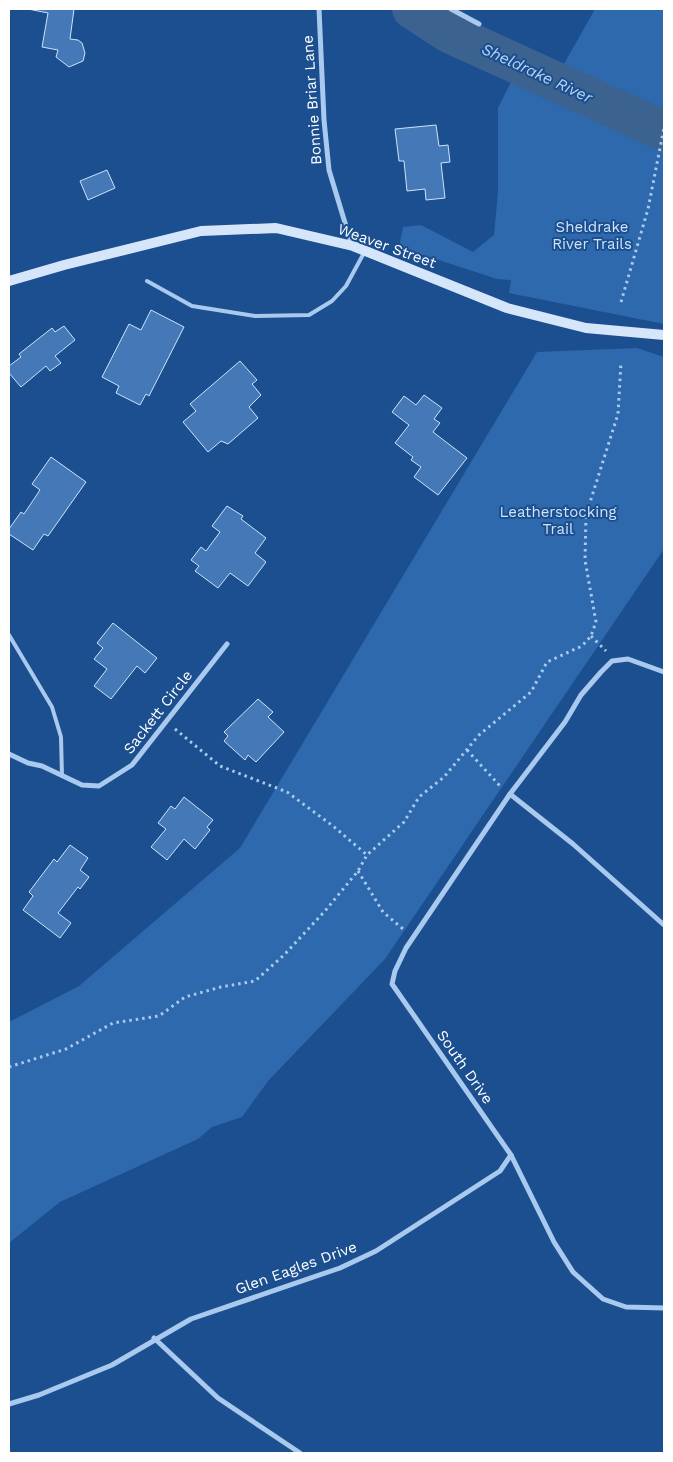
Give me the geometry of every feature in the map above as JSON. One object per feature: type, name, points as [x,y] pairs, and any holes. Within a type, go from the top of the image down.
[{"type":"main road","name":"Weaver Street","points":[[9,281],[64,265],[200,231],[276,228],[352,246],[507,308],[586,328],[664,336]]},
{"type":"street","name":"Bonnie Briar Lane","points":[[319,9],[324,120],[329,170],[352,246]]},
{"type":"street","points":[[451,9],[479,24]]},
{"type":"street","name":"Sackett Circle","points":[[62,776],[82,785],[99,786],[132,765],[227,644]]},
{"type":"street","points":[[612,661],[628,659],[664,672]]},
{"type":"street","name":"South Drive","points":[[612,661],[581,695],[565,722],[510,794],[413,937],[395,971],[392,984],[511,1156],[554,1242],[573,1272],[603,1298],[626,1307],[664,1308]]},
{"type":"street","points":[[9,754],[28,763],[42,766],[62,776]]},
{"type":"street","points":[[510,794],[573,844],[664,925]]},
{"type":"street","name":"Glen Eagles Drive","points":[[9,1404],[39,1395],[112,1365],[140,1349],[154,1338],[191,1319],[340,1268],[376,1252],[500,1171],[511,1156]]},
{"type":"street","points":[[154,1338],[218,1398],[300,1453]]},
{"type":"lane","points":[[147,281],[192,306],[256,316],[310,315],[332,302],[346,286],[364,251]]},
{"type":"lane","points":[[9,635],[52,706],[60,737],[62,776]]},
{"type":"path","points":[[621,302],[648,209],[664,128]]},
{"type":"path","points":[[9,1067],[66,1049],[113,1023],[159,1016],[186,998],[220,987],[254,981],[291,948],[358,871],[367,856],[404,822],[419,797],[444,777],[479,734],[530,692],[547,662],[582,646],[591,636],[596,622],[585,560],[586,515],[618,414],[621,362]]},
{"type":"path","points":[[591,636],[604,649],[612,661]]},
{"type":"path","points":[[166,722],[220,766],[287,792],[333,826],[367,856]]},
{"type":"path","points":[[467,750],[494,781],[510,794]]},
{"type":"path","points":[[358,871],[383,912],[413,937]]},
{"type":"green space","name":"Sheldrake River Trails","points":[[595,9],[664,9],[664,324],[509,293],[511,280],[497,279],[399,247],[403,227],[421,225],[473,252],[494,235],[498,192],[498,108],[512,80],[547,94]]},
{"type":"green space","name":"Leatherstocking Trail","points":[[637,348],[664,357],[664,549],[385,959],[269,1080],[242,1117],[212,1127],[198,1139],[60,1202],[9,1243],[9,1022],[79,986],[240,848],[537,352]]},
{"type":"building","points":[[28,9],[74,9],[70,39],[78,40],[82,43],[85,53],[83,61],[69,67],[56,57],[58,50],[42,47],[48,13]]},
{"type":"building","points":[[436,125],[439,146],[448,145],[450,162],[441,163],[445,198],[426,200],[425,189],[407,191],[404,161],[399,161],[395,129]]},
{"type":"building","points":[[107,170],[115,188],[88,200],[80,181]]},
{"type":"building","points":[[151,310],[184,327],[149,396],[146,394],[140,405],[116,393],[119,386],[102,377],[129,324],[141,330]]},
{"type":"building","points":[[64,326],[75,340],[55,356],[61,363],[50,371],[46,366],[21,387],[9,373],[9,366],[21,357],[19,354],[52,328],[55,332]]},
{"type":"building","points":[[240,361],[257,380],[252,384],[261,395],[249,407],[258,418],[228,444],[221,441],[208,452],[183,422],[196,411],[190,404]]},
{"type":"building","points":[[424,395],[442,408],[434,419],[440,423],[433,432],[467,458],[438,495],[414,477],[421,467],[411,460],[413,457],[395,443],[409,425],[392,412],[404,396],[416,405]]},
{"type":"building","points":[[51,457],[86,482],[48,536],[44,534],[33,550],[9,534],[9,529],[21,512],[24,514],[40,490],[32,484]]},
{"type":"building","points":[[227,506],[243,516],[241,519],[266,538],[255,553],[266,562],[248,586],[230,573],[218,588],[195,571],[199,566],[191,560],[201,547],[206,551],[220,532],[212,526]]},
{"type":"building","points":[[113,623],[157,658],[145,673],[137,666],[111,699],[94,686],[107,669],[94,659],[103,648],[97,643]]},
{"type":"building","points":[[258,699],[273,712],[268,717],[284,732],[256,762],[248,755],[245,760],[224,741],[228,736],[224,732]]},
{"type":"building","points":[[184,797],[213,820],[207,827],[210,830],[195,849],[184,839],[167,860],[151,847],[166,829],[158,823],[171,806],[175,809]]},
{"type":"building","points":[[70,845],[88,858],[80,870],[89,877],[80,889],[78,887],[58,913],[71,923],[60,938],[23,910],[33,896],[29,892],[54,859],[57,862]]},
{"type":"waterway","name":"Sheldrake River","points":[[412,9],[449,33],[664,131]]}]
